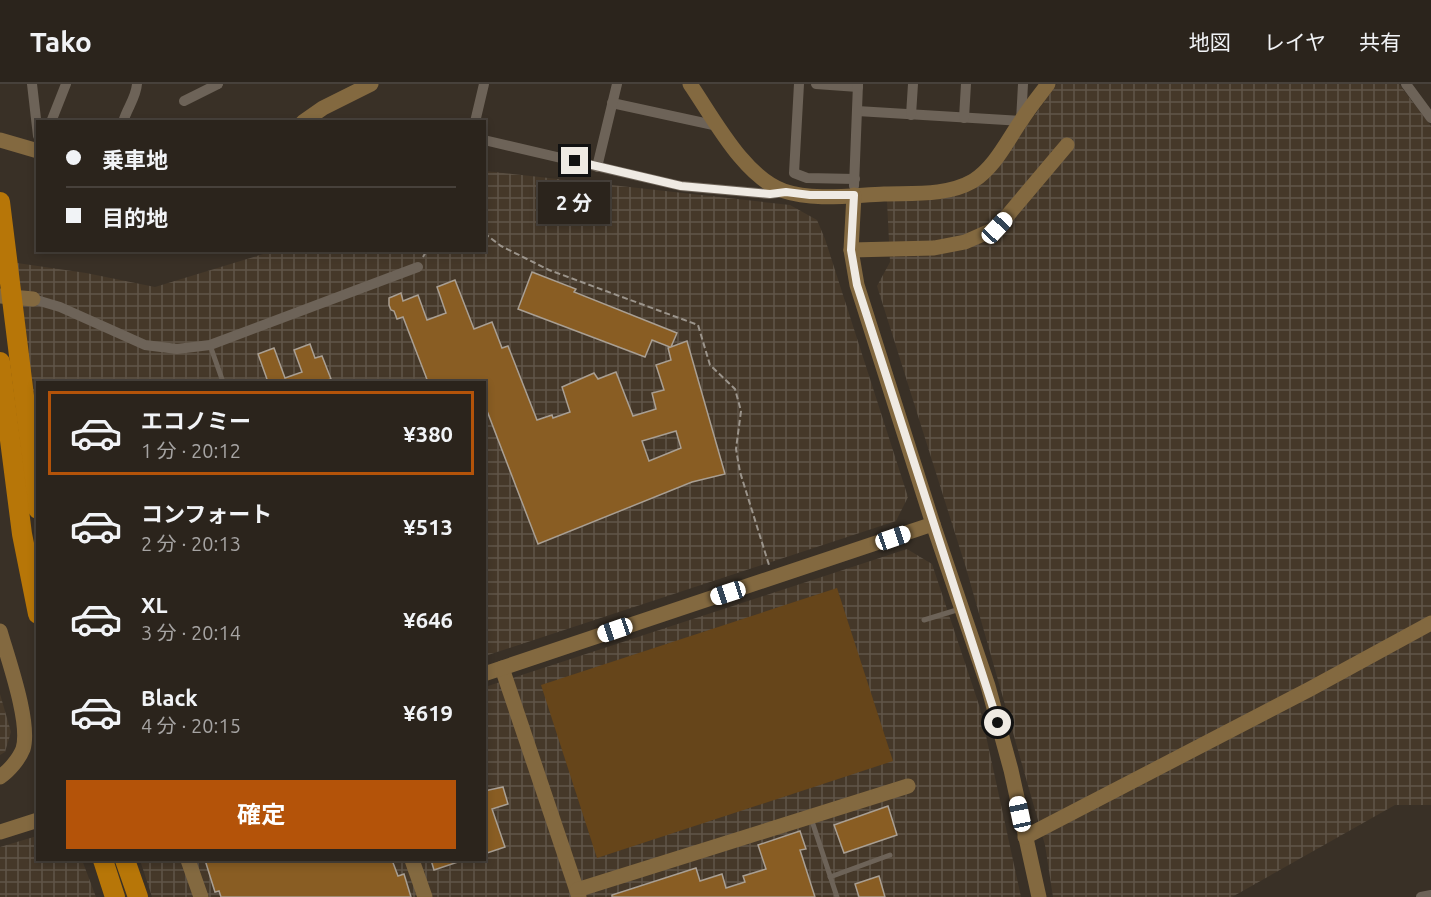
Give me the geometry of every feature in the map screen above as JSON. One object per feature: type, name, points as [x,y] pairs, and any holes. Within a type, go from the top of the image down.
[{"type":"highway","points":[[0,202],[36,492]]},
{"type":"highway","points":[[0,362],[22,534],[36,604]]},
{"type":"highway","points":[[102,861],[116,897]]},
{"type":"highway","points":[[125,861],[138,897]]},
{"type":"street","points":[[0,140],[35,146],[32,84]]},
{"type":"street","points":[[52,120],[66,84]]},
{"type":"street","points":[[124,120],[135,98],[137,84]]},
{"type":"street","points":[[184,101],[218,84]]},
{"type":"street","points":[[306,120],[323,108],[371,84]]},
{"type":"street","points":[[475,120],[484,84]]},
{"type":"street","points":[[597,167],[617,84]]},
{"type":"street","points":[[690,84],[744,162],[756,175],[786,192]]},
{"type":"street","points":[[799,84],[794,173],[807,178],[855,179]]},
{"type":"street","points":[[816,84],[858,85],[851,250],[857,285],[998,723],[1039,897]]},
{"type":"street","points":[[911,115],[913,84]]},
{"type":"street","points":[[964,118],[966,84]]},
{"type":"street","points":[[1021,121],[1023,84]]},
{"type":"street","points":[[486,140],[681,186],[810,195],[939,192],[972,181],[990,165],[1048,84]]},
{"type":"street","points":[[1406,84],[1431,118]]},
{"type":"street","points":[[1421,105],[1431,98]]},
{"type":"street","points":[[612,103],[719,126]]},
{"type":"street","points":[[857,111],[1021,121]]},
{"type":"street","points":[[851,250],[934,248],[965,242],[997,228],[1067,144]]},
{"type":"street","points":[[0,296],[33,299],[60,307],[145,345],[177,349],[210,345],[418,267]]},
{"type":"street","points":[[486,673],[933,524]]},
{"type":"street","points":[[1025,837],[1310,689],[1431,623]]},
{"type":"street","points":[[0,631],[25,725],[23,749],[8,771],[0,777]]},
{"type":"street","points":[[502,668],[578,894],[908,786]]},
{"type":"street","points":[[0,832],[36,821]]},
{"type":"street","points":[[188,861],[201,897]]},
{"type":"street","points":[[412,861],[425,897]]},
{"type":"street","points":[[1421,897],[1431,895]]},
{"type":"lane","points":[[210,345],[223,381]]},
{"type":"lane","points":[[924,620],[962,608]]},
{"type":"lane","points":[[810,817],[837,897]]},
{"type":"lane","points":[[830,877],[890,855]]},
{"type":"path","points":[[486,235],[501,246],[549,270],[698,325],[710,365],[735,389],[741,411],[736,449],[740,472],[773,578]]},
{"type":"shaded area","points":[[1057,84],[1399,84],[1431,126],[1431,805],[1395,805],[1232,897],[1053,897],[1045,845],[966,568],[877,286],[890,262],[887,201],[937,200],[973,189],[989,178]]},
{"type":"shaded area","points":[[486,171],[790,205],[817,220],[825,239],[908,497],[896,521],[486,656],[486,381],[36,381],[36,436],[17,263],[86,273],[155,287],[270,252],[486,252]]},
{"type":"shaded area","points":[[907,549],[932,564],[980,708],[1021,897],[152,897],[140,861],[486,861],[486,687]]},
{"type":"shaded area","points":[[837,588],[893,761],[597,858],[541,685]]},
{"type":"shaded area","points":[[0,694],[11,732],[5,752],[0,755]]},
{"type":"shaded area","points":[[36,836],[36,861],[82,861],[96,897],[0,897],[0,847]]},
{"type":"building","points":[[532,272],[576,289],[574,292],[677,333],[671,347],[687,341],[725,474],[692,482],[538,544],[486,408],[486,381],[428,381],[403,317],[397,319],[389,305],[389,298],[401,293],[403,301],[418,295],[427,320],[446,313],[437,287],[455,280],[474,329],[492,322],[502,348],[508,346],[537,420],[552,415],[553,418],[570,412],[562,387],[594,373],[598,379],[616,372],[633,416],[656,409],[652,393],[664,390],[656,365],[671,360],[668,348],[670,347],[652,340],[645,357],[518,309]],"holes":[[[676,431],[681,448],[649,461],[642,441]]]},
{"type":"building","points":[[310,344],[315,358],[322,356],[331,379],[268,381],[258,354],[274,348],[285,378],[302,372],[294,350]]},
{"type":"building","points":[[503,787],[508,804],[492,809],[505,847],[486,853],[486,791]]},
{"type":"building","points":[[888,806],[897,835],[844,853],[834,825]]},
{"type":"building","points":[[800,831],[806,849],[800,850],[815,897],[612,897],[612,895],[696,868],[700,881],[722,874],[726,888],[745,882],[743,876],[766,869],[758,845]]},
{"type":"building","points":[[205,861],[392,861],[398,876],[404,874],[411,897],[221,897],[219,891],[215,892]]},
{"type":"building","points":[[431,861],[461,861],[434,870]]},
{"type":"building","points":[[879,876],[885,897],[859,897],[855,884]]},
{"type":"route","points":[[575,161],[681,186],[770,194],[786,192],[810,195],[854,195],[851,250],[857,285],[933,524],[988,686],[998,723]]}]
